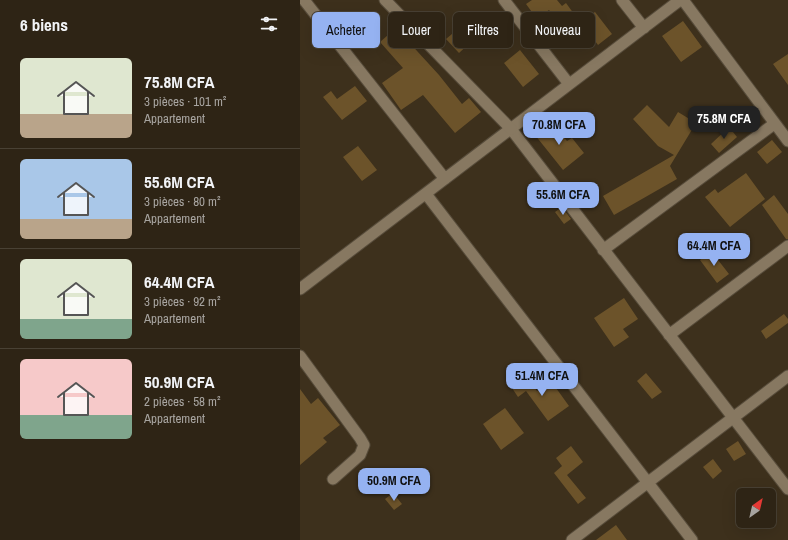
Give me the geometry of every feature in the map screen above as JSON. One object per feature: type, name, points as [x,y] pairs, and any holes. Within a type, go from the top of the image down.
[{"type":"street","points":[[304,0],[445,179]]},
{"type":"street","points":[[385,0],[510,129],[788,489]]},
{"type":"street","points":[[504,0],[569,84]]},
{"type":"street","points":[[622,0],[644,28]]},
{"type":"street","points":[[300,289],[681,0],[788,142]]},
{"type":"street","points":[[603,250],[774,124]]},
{"type":"street","points":[[426,194],[692,540]]},
{"type":"street","points":[[669,335],[788,246]]},
{"type":"street","points":[[300,356],[364,445],[360,455],[333,479]]},
{"type":"street","points":[[572,540],[788,376]]},
{"type":"building","points":[[532,0],[557,0],[562,6],[566,3],[573,12],[550,12],[549,10],[546,12],[532,12],[526,4]]},
{"type":"building","points":[[595,12],[612,34],[598,45],[595,41]]},
{"type":"building","points":[[683,21],[702,47],[681,62],[662,36]]},
{"type":"building","points":[[453,33],[453,47],[446,39]]},
{"type":"building","points":[[388,35],[388,48],[414,48],[439,75],[462,104],[469,98],[481,112],[455,133],[423,95],[401,110],[382,83],[403,68],[380,42]]},
{"type":"building","points":[[454,48],[464,48],[459,53]]},
{"type":"building","points":[[520,50],[539,74],[523,87],[504,63]]},
{"type":"building","points":[[788,54],[788,85],[773,64]]},
{"type":"building","points":[[355,86],[367,101],[342,120],[323,97],[331,91],[337,99]]},
{"type":"building","points":[[647,105],[669,127],[678,112],[696,123],[670,166],[677,179],[614,215],[603,196],[674,155],[658,146],[633,119]]},
{"type":"building","points":[[551,122],[567,141],[572,138],[584,153],[563,170],[535,135]]},
{"type":"building","points":[[729,127],[737,137],[719,153],[711,144]]},
{"type":"building","points":[[772,140],[782,152],[767,164],[757,152]]},
{"type":"building","points":[[358,146],[377,170],[362,181],[343,157]]},
{"type":"building","points":[[746,173],[765,199],[730,227],[705,197],[715,189],[718,193]]},
{"type":"building","points":[[774,195],[788,214],[788,239],[786,239],[762,205]]},
{"type":"building","points":[[562,207],[571,219],[564,224],[555,212]]},
{"type":"building","points":[[711,251],[729,274],[717,283],[700,260]]},
{"type":"building","points":[[624,298],[638,319],[623,329],[629,337],[614,347],[594,318]]},
{"type":"building","points":[[784,314],[788,319],[788,323],[766,339],[761,331]]},
{"type":"building","points":[[646,373],[662,392],[652,399],[637,381]]},
{"type":"building","points":[[525,374],[537,391],[551,381],[569,406],[548,421],[526,391],[518,397],[510,385]]},
{"type":"building","points":[[300,389],[311,404],[318,398],[340,425],[323,438],[327,442],[300,465]]},
{"type":"building","points":[[505,408],[524,433],[501,450],[483,424]]},
{"type":"building","points":[[738,441],[746,454],[734,461],[726,449]]},
{"type":"building","points":[[571,446],[583,462],[567,475],[586,498],[578,504],[554,473],[562,466],[556,458]]},
{"type":"building","points":[[713,459],[722,471],[713,479],[703,467]]},
{"type":"building","points":[[393,493],[402,504],[394,510],[385,499]]},
{"type":"building","points":[[616,525],[627,540],[596,540]]}]
